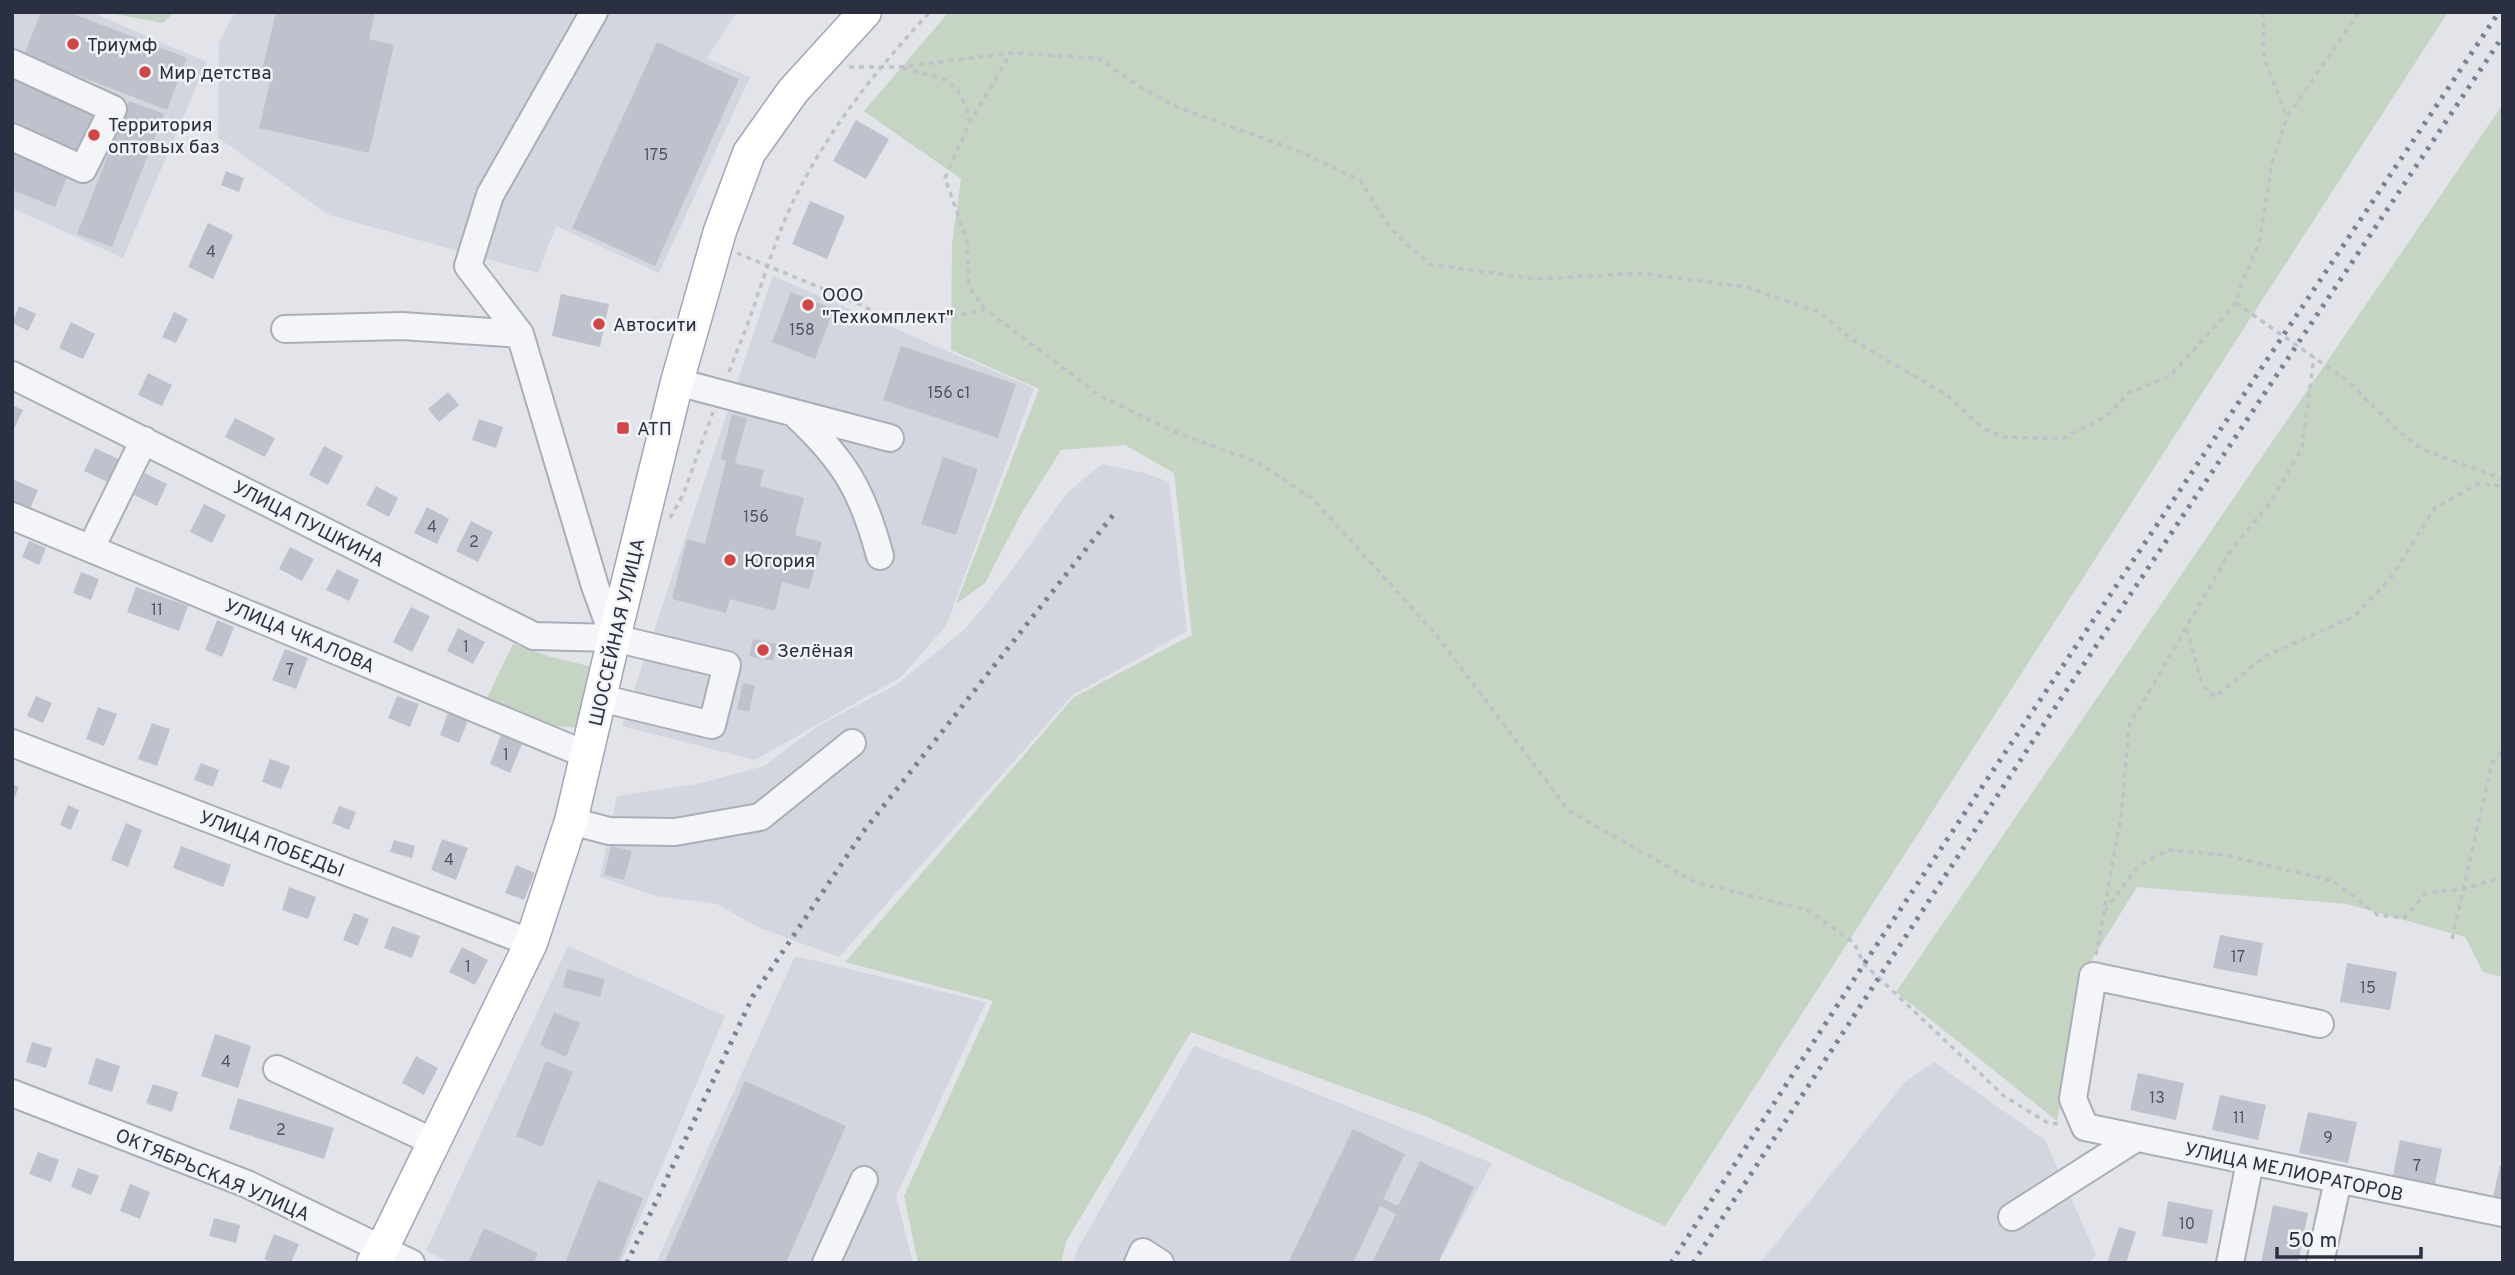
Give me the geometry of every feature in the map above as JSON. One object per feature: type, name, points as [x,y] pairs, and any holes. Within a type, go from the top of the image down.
[{"type":"main road","name":"ШОССЕЙНАЯ УЛИЦА","points":[[378,1256],[531,943],[571,821],[677,382],[716,244],[749,153],[793,91],[865,12]]},
{"type":"street","points":[[594,12],[489,195],[468,266],[520,334],[595,586],[614,638]]},
{"type":"street","points":[[12,63],[113,109],[83,170],[12,137]]},
{"type":"street","points":[[285,329],[402,326],[520,334]]},
{"type":"street","name":"УЛИЦА ПУШКИНА","points":[[12,375],[534,636],[614,638],[727,665],[712,725],[600,698]]},
{"type":"street","points":[[677,382],[890,438]]},
{"type":"street","points":[[796,414],[826,443],[851,477],[869,515],[880,556]]},
{"type":"street","points":[[91,548],[144,440]]},
{"type":"street","name":"УЛИЦА ЧКАЛОВА","points":[[12,516],[587,755]]},
{"type":"street","name":"УЛИЦА ПОБЕДЫ","points":[[12,743],[531,943]]},
{"type":"street","points":[[571,821],[609,831],[676,832],[760,817],[852,743]]},
{"type":"street","points":[[2085,1127],[2073,1099],[2093,976],[2320,1024]]},
{"type":"street","points":[[276,1069],[434,1142]]},
{"type":"street","name":"ОКТЯБРЬСКАЯ УЛИЦА","points":[[12,1093],[247,1184],[378,1256],[411,1263]]},
{"type":"street","name":"УЛИЦА МЕЛИОРАТОРОВ","points":[[2085,1127],[2503,1213]]},
{"type":"street","points":[[2012,1217],[2136,1138]]},
{"type":"street","points":[[2230,1263],[2250,1162]]},
{"type":"street","points":[[826,1263],[864,1180]]},
{"type":"street","points":[[2320,1263],[2337,1180]]},
{"type":"street","points":[[1138,1263],[1143,1252],[1160,1263]]},
{"type":"path","points":[[2263,12],[2264,58],[2287,117]]},
{"type":"path","points":[[817,65],[899,67],[1012,53],[1098,58],[1140,87],[1177,107],[1296,150],[1360,180],[1389,227],[1429,264],[1535,279],[1640,273],[1746,287],[1819,312],[1854,341],[1947,395],[1982,428],[2004,437],[2062,439],[2106,416],[2128,393],[2170,376],[2236,303],[2259,243],[2272,163],[2287,117],[2360,12]]},
{"type":"path","points":[[1012,53],[970,122],[945,178],[967,240],[969,287],[985,309],[1100,395],[1168,429],[1259,463],[1313,499],[1434,632],[1569,811],[1695,882],[1808,910],[1854,943],[1864,964],[2004,1096],[2048,1123],[2085,1127]]},
{"type":"path","points":[[899,67],[951,82],[964,98],[970,122]]},
{"type":"path","points":[[716,244],[857,303],[892,321],[923,324],[985,309]]},
{"type":"path","points":[[2236,303],[2348,381],[2394,427],[2421,449],[2503,478]]},
{"type":"path","points":[[2093,976],[2121,816],[2129,726],[2228,555],[2272,500],[2302,448],[2314,357]]},
{"type":"path","points":[[2187,629],[2202,685],[2215,697],[2265,656],[2355,616],[2392,576],[2435,508],[2478,484],[2503,486]]},
{"type":"path","points":[[2452,939],[2492,763],[2503,750]]},
{"type":"path","points":[[2103,914],[2138,866],[2168,850],[2225,855],[2333,881],[2378,915],[2404,918],[2426,893],[2464,889],[2503,877]]},
{"type":"shaded area","name":"Территория оптовых баз","points":[[12,12],[91,12],[207,62],[123,258],[12,208]]},
{"type":"shaded area","points":[[235,12],[737,12],[707,58],[750,77],[659,273],[556,226],[538,273],[329,215],[218,138],[219,42]]},
{"type":"shaded area","points":[[773,276],[1034,388],[946,626],[901,677],[755,760],[622,726]]},
{"type":"shaded area","points":[[1102,464],[1145,473],[1169,482],[1187,631],[1073,695],[839,957],[760,928],[717,904],[656,896],[600,877],[617,796],[702,783],[764,766],[819,725],[896,685],[966,628],[1004,581],[1067,493]]},
{"type":"shaded area","points":[[568,946],[725,1016],[621,1263],[451,1263],[426,1251]]},
{"type":"shaded area","points":[[795,956],[986,1002],[896,1196],[913,1263],[656,1263]]},
{"type":"shaded area","points":[[1194,1046],[1492,1163],[1438,1263],[1074,1263],[1077,1250]]},
{"type":"shaded area","points":[[1934,1062],[2045,1140],[2096,1254],[2089,1263],[1760,1263],[1905,1082]]},
{"type":"green space","points":[[104,12],[174,12],[163,23]]},
{"type":"green space","points":[[949,12],[2448,12],[1665,1226],[1430,1118],[1191,1032],[1066,1242],[1061,1263],[918,1263],[904,1196],[993,1001],[845,962],[1074,697],[1192,635],[1174,473],[1125,445],[1061,450],[1021,514],[985,583],[956,604],[1039,389],[951,350],[952,244],[961,179],[864,111]]},
{"type":"green space","points":[[2503,104],[2503,977],[2483,972],[2465,937],[2347,904],[2137,887],[2087,967],[2057,1121],[1896,992]]},
{"type":"green space","points":[[513,644],[597,668],[581,728],[532,724],[486,700]]},
{"type":"building","points":[[41,12],[69,12],[187,58],[167,110],[24,55]]},
{"type":"building","points":[[276,12],[375,12],[369,39],[394,45],[369,153],[259,128],[270,82],[260,79]]},
{"type":"building","points":[[657,42],[739,79],[655,266],[572,228]]},
{"type":"building","points":[[12,77],[93,115],[77,150],[12,120]]},
{"type":"building","points":[[129,101],[164,114],[112,247],[77,234]]},
{"type":"building","points":[[856,120],[889,139],[866,179],[833,161]]},
{"type":"building","points":[[12,149],[69,172],[55,207],[12,190]]},
{"type":"building","points":[[226,171],[244,178],[239,192],[221,185]]},
{"type":"building","points":[[810,201],[845,216],[827,259],[792,244]]},
{"type":"building","points":[[208,223],[233,235],[213,279],[188,267]]},
{"type":"building","points":[[791,292],[834,309],[815,359],[772,342]]},
{"type":"building","points":[[561,294],[609,304],[600,347],[552,336]]},
{"type":"building","points":[[19,306],[36,314],[28,331],[12,323]]},
{"type":"building","points":[[174,312],[188,319],[176,343],[162,337]]},
{"type":"building","points":[[71,322],[95,334],[83,359],[59,348]]},
{"type":"building","points":[[901,346],[1016,384],[998,438],[883,400]]},
{"type":"building","points":[[148,373],[172,385],[162,406],[138,395]]},
{"type":"building","points":[[448,392],[459,405],[439,422],[428,409]]},
{"type":"building","points":[[12,405],[23,410],[12,433]]},
{"type":"building","points":[[732,414],[747,418],[735,463],[764,470],[760,486],[804,498],[795,535],[822,542],[809,589],[782,582],[775,611],[730,599],[726,613],[672,599],[687,539],[705,544],[726,461],[721,459]]},
{"type":"building","points":[[235,418],[275,438],[265,457],[225,437]]},
{"type":"building","points":[[479,419],[503,427],[496,448],[472,440]]},
{"type":"building","points":[[324,446],[343,456],[328,485],[309,475]]},
{"type":"building","points":[[95,448],[123,461],[112,484],[84,471]]},
{"type":"building","points":[[943,457],[978,469],[956,535],[921,524]]},
{"type":"building","points":[[145,473],[167,484],[157,506],[134,495]]},
{"type":"building","points":[[14,480],[38,490],[29,511],[12,504]]},
{"type":"building","points":[[376,486],[398,498],[389,517],[366,505]]},
{"type":"building","points":[[204,504],[226,515],[212,543],[190,532]]},
{"type":"building","points":[[427,507],[449,519],[437,544],[414,533]]},
{"type":"building","points":[[471,521],[493,532],[478,562],[456,551]]},
{"type":"building","points":[[29,541],[46,548],[39,565],[22,557]]},
{"type":"building","points":[[290,547],[314,559],[302,581],[279,569]]},
{"type":"building","points":[[337,569],[359,580],[349,601],[326,590]]},
{"type":"building","points":[[81,572],[99,579],[91,600],[73,593]]},
{"type":"building","points":[[136,587],[188,606],[179,631],[127,612]]},
{"type":"building","points":[[411,607],[430,616],[412,652],[393,642]]},
{"type":"building","points":[[217,620],[234,627],[222,657],[205,650]]},
{"type":"building","points":[[458,628],[485,642],[473,664],[447,651]]},
{"type":"building","name":"Зелёная","points":[[753,639],[777,644],[773,661],[749,656]]},
{"type":"building","points":[[285,649],[308,658],[296,689],[272,680]]},
{"type":"building","name":"Зелёная","points":[[743,683],[755,686],[749,712],[737,709]]},
{"type":"building","points":[[36,696],[52,703],[43,723],[27,716]]},
{"type":"building","points":[[397,696],[419,704],[410,727],[388,718]]},
{"type":"building","points":[[98,707],[117,714],[104,746],[86,739]]},
{"type":"building","points":[[448,713],[468,721],[459,743],[440,735]]},
{"type":"building","points":[[152,723],[170,729],[157,766],[138,759]]},
{"type":"building","points":[[501,735],[522,744],[510,773],[490,764]]},
{"type":"building","points":[[270,759],[290,766],[281,789],[262,782]]},
{"type":"building","points":[[201,763],[219,770],[213,787],[194,780]]},
{"type":"building","points":[[12,784],[19,787],[12,804]]},
{"type":"building","points":[[68,805],[79,810],[71,830],[60,825]]},
{"type":"building","points":[[339,806],[356,812],[349,830],[332,823]]},
{"type":"building","points":[[126,823],[142,830],[128,867],[111,860]]},
{"type":"building","points":[[442,839],[468,848],[456,880],[431,870]]},
{"type":"building","points":[[394,840],[415,846],[412,858],[390,852]]},
{"type":"building","points":[[181,846],[231,865],[223,887],[173,868]]},
{"type":"building","points":[[611,846],[632,851],[624,880],[604,875]]},
{"type":"building","points":[[516,865],[535,873],[524,900],[505,893]]},
{"type":"building","points":[[289,887],[316,897],[308,919],[282,910]]},
{"type":"building","points":[[354,913],[369,919],[358,946],[343,940]]},
{"type":"building","points":[[392,926],[420,936],[412,958],[384,948]]},
{"type":"building","points":[[2220,935],[2263,943],[2257,976],[2213,968]]},
{"type":"building","points":[[462,947],[488,960],[475,985],[449,972]]},
{"type":"building","points":[[2347,963],[2397,972],[2390,1010],[2340,1002]]},
{"type":"building","points":[[567,969],[605,979],[600,997],[563,987]]},
{"type":"building","points":[[554,1012],[580,1023],[566,1057],[540,1045]]},
{"type":"building","points":[[215,1034],[251,1046],[238,1088],[201,1076]]},
{"type":"building","points":[[32,1042],[52,1048],[46,1068],[26,1062]]},
{"type":"building","points":[[416,1056],[438,1068],[424,1095],[402,1083]]},
{"type":"building","points":[[96,1058],[120,1066],[112,1092],[88,1084]]},
{"type":"building","points":[[546,1061],[573,1072],[542,1147],[516,1136]]},
{"type":"building","points":[[2138,1073],[2184,1083],[2176,1120],[2130,1110]]},
{"type":"building","points":[[745,1081],[846,1126],[786,1263],[664,1263]]},
{"type":"building","points":[[153,1084],[178,1092],[172,1112],[146,1103]]},
{"type":"building","points":[[2220,1095],[2266,1105],[2258,1140],[2212,1130]]},
{"type":"building","points":[[238,1098],[334,1128],[324,1159],[229,1129]]},
{"type":"building","points":[[2308,1112],[2357,1122],[2348,1163],[2299,1153]]},
{"type":"building","points":[[1353,1129],[1405,1154],[1383,1199],[1398,1206],[1420,1161],[1474,1187],[1438,1263],[1372,1263],[1396,1214],[1380,1206],[1353,1263],[1288,1263]]},
{"type":"building","points":[[2400,1140],[2442,1149],[2434,1189],[2392,1180]]},
{"type":"building","points":[[38,1152],[59,1160],[51,1182],[29,1174]]},
{"type":"building","points":[[2500,1165],[2503,1165],[2503,1204],[2492,1202]]},
{"type":"building","points":[[78,1168],[99,1176],[91,1195],[71,1187]]},
{"type":"building","points":[[598,1180],[643,1198],[618,1263],[565,1263]]},
{"type":"building","points":[[130,1184],[150,1192],[140,1219],[120,1211]]},
{"type":"building","points":[[2168,1201],[2213,1210],[2207,1244],[2162,1236]]},
{"type":"building","points":[[2273,1205],[2308,1213],[2298,1263],[2261,1263]]},
{"type":"building","points":[[214,1218],[240,1225],[236,1243],[209,1236]]},
{"type":"building","points":[[2119,1227],[2136,1232],[2126,1263],[2107,1263]]},
{"type":"building","points":[[484,1228],[538,1253],[534,1263],[468,1263]]},
{"type":"building","points":[[274,1234],[299,1244],[291,1263],[273,1263],[264,1259]]},
{"type":"railway","points":[[1671,1263],[1864,964],[2499,12]]},
{"type":"railway","points":[[1693,1263],[2046,721],[2503,36]]},
{"type":"railway","points":[[627,1263],[753,996],[863,832],[1113,515]]},
{"type":"place","name":"Триумф","points":[[73,44]]},
{"type":"place","name":"Мир детства","points":[[145,72]]},
{"type":"place","name":"Территория оптовых баз","points":[[94,135]]},
{"type":"place","name":"ООО \"Техкомплект\"","points":[[808,305]]},
{"type":"place","name":"Автосити","points":[[599,324]]},
{"type":"place","name":"АТП","points":[[623,428]]},
{"type":"place","name":"Югория","points":[[730,560]]},
{"type":"place","name":"Зелёная","points":[[763,650]]}]
